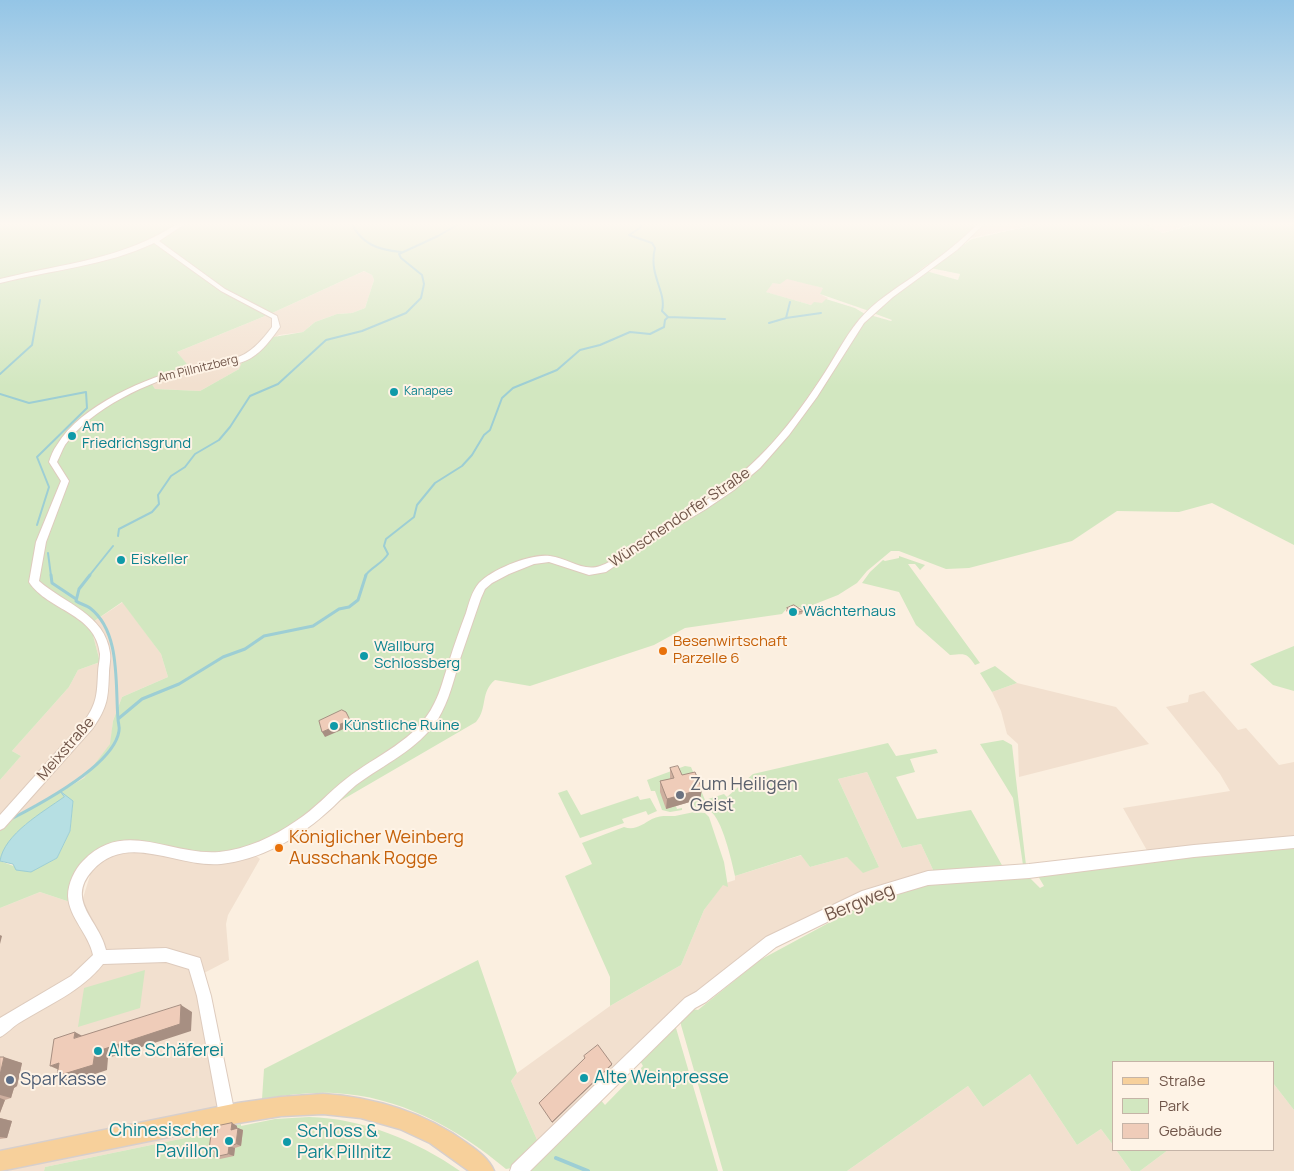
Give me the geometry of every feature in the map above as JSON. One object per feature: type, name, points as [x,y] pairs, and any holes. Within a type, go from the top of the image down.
[{"type":"main road","points":[[0,1161],[226,1115],[309,1105],[343,1105],[376,1112],[411,1124],[446,1141],[471,1158],[484,1171]]},
{"type":"street","points":[[0,281],[21,277]]},
{"type":"street","name":"Am Pillnitzberg","points":[[78,612],[41,591],[34,582],[42,542],[65,481],[53,462],[56,449],[81,424],[116,397],[150,381],[190,369],[237,361],[254,352],[276,326],[275,317],[223,290],[205,277]]},
{"type":"street","name":"Wünschendorfer Straße","points":[[100,957],[100,947],[76,909],[75,898],[77,884],[82,873],[101,854],[115,848],[132,845],[201,859],[232,856],[256,849],[284,836],[320,810],[345,786],[405,744],[423,728],[438,707],[476,598],[484,585],[512,569],[541,558],[551,559],[586,571],[601,570],[632,548],[677,524],[737,482],[778,443],[798,417],[861,322],[870,312],[915,277]]},
{"type":"street","name":"Meixstraße","points":[[4,820],[89,724],[101,707],[105,655],[96,628],[78,612]]},
{"type":"street","name":"Bergweg","points":[[518,1171],[690,1003],[701,997],[771,942],[862,898],[928,878],[1029,871],[1194,851],[1294,842]]},
{"type":"street","points":[[0,1029],[20,1014],[92,970],[100,957],[166,955],[194,963],[204,996],[226,1115]]},
{"type":"shaded area","points":[[352,277],[373,277],[374,280],[365,308],[352,313],[337,314],[315,322],[303,332],[279,335],[243,362],[239,369],[200,391],[155,389],[150,381],[190,369],[177,352],[270,314]]},
{"type":"shaded area","points":[[786,278],[824,288],[820,294],[828,298],[822,304],[811,305],[765,292],[773,283]]},
{"type":"shaded area","points":[[123,602],[161,654],[168,677],[122,697],[113,721],[111,744],[84,778],[24,811],[0,832],[0,780],[21,756],[12,751],[69,687],[78,670],[100,662],[90,624]]},
{"type":"shaded area","points":[[1017,683],[1116,707],[1149,744],[1019,777],[1018,744],[1007,734],[1001,711],[992,692]]},
{"type":"shaded area","points":[[1204,691],[1238,730],[1246,728],[1279,765],[1294,762],[1294,838],[1149,854],[1123,808],[1230,791],[1220,774],[1166,707],[1188,702],[1189,695]]},
{"type":"shaded area","points":[[867,772],[902,848],[921,844],[935,874],[769,939],[538,1142],[511,1081],[517,1073],[610,1006],[681,965],[704,910],[723,884],[735,880],[735,876],[802,855],[810,867],[847,857],[879,867],[838,779]]},
{"type":"shaded area","points":[[138,851],[175,857],[201,864],[255,855],[260,859],[228,915],[226,924],[229,960],[204,973],[218,1106],[214,1132],[45,1167],[44,1171],[0,1171],[0,908],[40,892],[70,902],[83,898],[91,872],[105,859],[117,853]]},
{"type":"shaded area","points":[[1030,1074],[1077,1145],[1101,1129],[1112,1144],[1112,1151],[1117,1151],[1131,1171],[847,1171],[968,1086],[983,1107]]},
{"type":"shaded area","points":[[1274,1084],[1294,1110],[1294,1171],[1140,1171],[1167,1151],[1274,1151]]},
{"type":"green space","points":[[0,277],[352,277],[270,314],[177,352],[191,369],[150,381],[155,389],[200,391],[239,369],[242,362],[237,361],[268,338],[303,332],[315,322],[337,314],[352,313],[365,308],[374,280],[373,277],[912,277],[869,311],[820,294],[823,288],[787,279],[780,284],[773,283],[766,292],[811,305],[814,302],[822,303],[826,299],[855,308],[865,314],[786,428],[737,479],[605,564],[589,568],[554,557],[539,556],[523,561],[485,580],[459,638],[435,708],[414,732],[279,834],[244,850],[203,855],[151,842],[135,842],[99,851],[70,902],[40,892],[0,908],[0,861],[30,872],[57,858],[70,831],[73,801],[65,797],[25,825],[0,860],[0,827],[84,778],[110,744],[113,721],[122,697],[168,677],[161,654],[122,602],[90,624],[100,662],[78,670],[69,687],[12,751],[21,756],[0,780]]},
{"type":"green space","points":[[919,277],[946,277],[958,280],[959,277],[1294,277],[1294,545],[1212,503],[1179,512],[1117,511],[1072,541],[969,568],[946,569],[899,551],[891,551],[867,571],[857,583],[838,595],[805,608],[789,606],[782,614],[685,628],[654,645],[530,686],[495,680],[487,690],[480,717],[476,722],[335,804],[335,800],[425,730],[481,594],[491,583],[528,565],[542,561],[558,563],[581,573],[600,573],[762,464],[870,315],[891,321],[873,313]]},
{"type":"green space","points":[[899,556],[925,565],[920,570],[915,564],[908,564],[980,663],[975,665],[965,655],[950,655],[916,625],[899,592],[862,583],[870,572],[883,560],[899,558]]},
{"type":"green space","points":[[1294,646],[1294,691],[1273,685],[1250,664]]},
{"type":"green space","points":[[995,666],[1017,683],[992,692],[980,673]]},
{"type":"green space","points":[[1003,740],[1012,745],[1026,865],[935,874],[921,844],[902,848],[867,772],[838,779],[879,867],[863,873],[847,857],[810,867],[801,855],[735,876],[719,822],[710,811],[695,807],[693,802],[700,799],[673,788],[666,809],[676,806],[677,809],[682,808],[682,810],[670,812],[662,810],[655,791],[651,791],[647,780],[685,766],[691,767],[705,800],[724,794],[727,797],[753,774],[888,743],[896,756],[936,749],[938,753],[910,759],[915,772],[896,777],[917,819],[971,810],[1003,867],[1023,865],[1013,798],[980,744]]},
{"type":"green space","points":[[567,790],[581,815],[638,796],[640,800],[650,798],[657,811],[648,815],[646,811],[622,819],[624,823],[580,838],[558,793]]},
{"type":"green space","points":[[694,812],[705,813],[709,817],[724,862],[728,887],[723,885],[704,910],[681,965],[610,1006],[610,977],[565,876],[592,864],[582,843],[624,827],[632,828],[639,826],[658,817]]},
{"type":"green space","points":[[1294,845],[1294,1110],[1274,1084],[1274,1061],[1112,1061],[1112,1144],[1101,1129],[1077,1145],[1030,1074],[983,1107],[968,1086],[847,1171],[723,1171],[681,1025],[681,1019],[692,1009],[698,1010],[760,960],[834,920],[835,916],[896,891],[936,884],[1028,876],[1040,888],[1044,886],[1038,876],[1236,850],[1252,852]]},
{"type":"green space","points":[[478,960],[517,1073],[511,1081],[538,1142],[512,1168],[506,1169],[468,1140],[426,1117],[381,1100],[358,1095],[334,1093],[298,1094],[262,1099],[264,1069]]},
{"type":"green space","points":[[145,970],[140,1008],[78,1027],[84,988]]},
{"type":"green space","points":[[673,1025],[676,1028],[718,1171],[526,1171],[599,1098],[605,1105],[643,1066],[639,1059]]},
{"type":"green space","name":"Schloss & Park Pillnitz","points":[[309,1117],[349,1122],[388,1133],[426,1150],[460,1171],[44,1171],[45,1167],[221,1131],[222,1128],[241,1124],[241,1126],[275,1119]]},
{"type":"green space","points":[[1117,1151],[1167,1151],[1140,1171],[1131,1171]]},
{"type":"water","points":[[60,791],[73,801],[70,831],[57,858],[31,872],[16,870],[13,864],[0,861],[3,851],[16,833],[64,797]]},
{"type":"building","points":[[794,605],[803,611],[794,613],[787,608]]},
{"type":"building","points":[[342,710],[346,712],[350,720],[322,732],[319,721]]},
{"type":"building","points":[[678,766],[682,775],[695,772],[702,789],[667,799],[660,781],[674,778],[670,768]]},
{"type":"building","points":[[181,1005],[180,1024],[95,1052],[93,1065],[57,1076],[59,1063],[50,1066],[54,1039],[75,1032],[74,1038]]},
{"type":"building","name":"Alte Weinpresse","points":[[598,1045],[612,1064],[552,1122],[539,1103],[585,1058],[584,1056]]},
{"type":"building","points":[[0,1057],[4,1057],[0,1075]]},
{"type":"building","name":"Chinesischer Pavillon","points":[[232,1123],[231,1130],[238,1128],[236,1144],[229,1146],[228,1154],[214,1157],[215,1149],[209,1150],[211,1134],[217,1133],[218,1126]]},
{"type":"waterway","points":[[118,536],[119,529],[152,512],[159,504],[158,495],[171,476],[185,467],[195,454],[219,440],[230,427],[250,396],[278,384],[326,340],[362,331],[406,313],[421,298],[424,284],[422,277]]},
{"type":"waterway","points":[[656,277],[662,297],[662,311],[668,317]]},
{"type":"waterway","points":[[0,374],[32,345],[40,300]]},
{"type":"waterway","points":[[786,318],[790,302]]},
{"type":"waterway","points":[[786,318],[821,313]]},
{"type":"waterway","points":[[365,576],[388,554],[384,546],[386,539],[414,517],[417,505],[435,483],[462,466],[472,455],[484,435],[490,430],[502,398],[513,388],[557,370],[580,350],[600,345],[630,332],[650,334],[664,327],[665,320],[668,317]]},
{"type":"waterway","points":[[668,317],[725,319]]},
{"type":"waterway","points":[[769,323],[786,318]]},
{"type":"waterway","points":[[0,394],[29,403],[86,392],[87,408],[37,457],[49,487],[37,525]]},
{"type":"waterway","points":[[89,576],[113,546]]},
{"type":"waterway","points":[[48,553],[51,576]]},
{"type":"waterway","points":[[51,575],[52,583],[76,599]]},
{"type":"waterway","points":[[90,575],[79,589],[76,601],[90,608],[100,618],[112,644],[116,675],[118,719]]},
{"type":"waterway","points":[[118,719],[142,699],[179,684],[223,657],[245,649],[264,636],[313,626],[339,609],[349,607],[358,600],[366,575]]},
{"type":"waterway","points":[[13,818],[58,793],[91,770],[114,744],[119,730],[118,719]]},
{"type":"waterway","points":[[556,1158],[588,1171]]},
{"type":"place","name":"Kanapee","points":[[394,392]]},
{"type":"place","name":"Am Friedrichsgrund","points":[[72,436]]},
{"type":"place","name":"Eiskeller","points":[[121,560]]},
{"type":"place","name":"Wächterhaus","points":[[793,612]]},
{"type":"place","name":"Besenwirtschaft Parzelle 6","points":[[663,651]]},
{"type":"place","name":"Wallburg Schlossberg","points":[[364,656]]},
{"type":"place","name":"Künstliche Ruine","points":[[334,726]]},
{"type":"place","name":"Zum Heiligen Geist","points":[[680,795]]},
{"type":"place","name":"Königlicher Weinberg Ausschank Rogge","points":[[279,848]]},
{"type":"place","name":"Alte Schäferei","points":[[98,1051]]},
{"type":"place","name":"Alte Weinpresse","points":[[584,1078]]},
{"type":"place","name":"Sparkasse","points":[[10,1080]]},
{"type":"place","name":"Chinesischer Pavillon","points":[[229,1141]]},
{"type":"place","name":"Schloss & Park Pillnitz","points":[[287,1142]]}]
